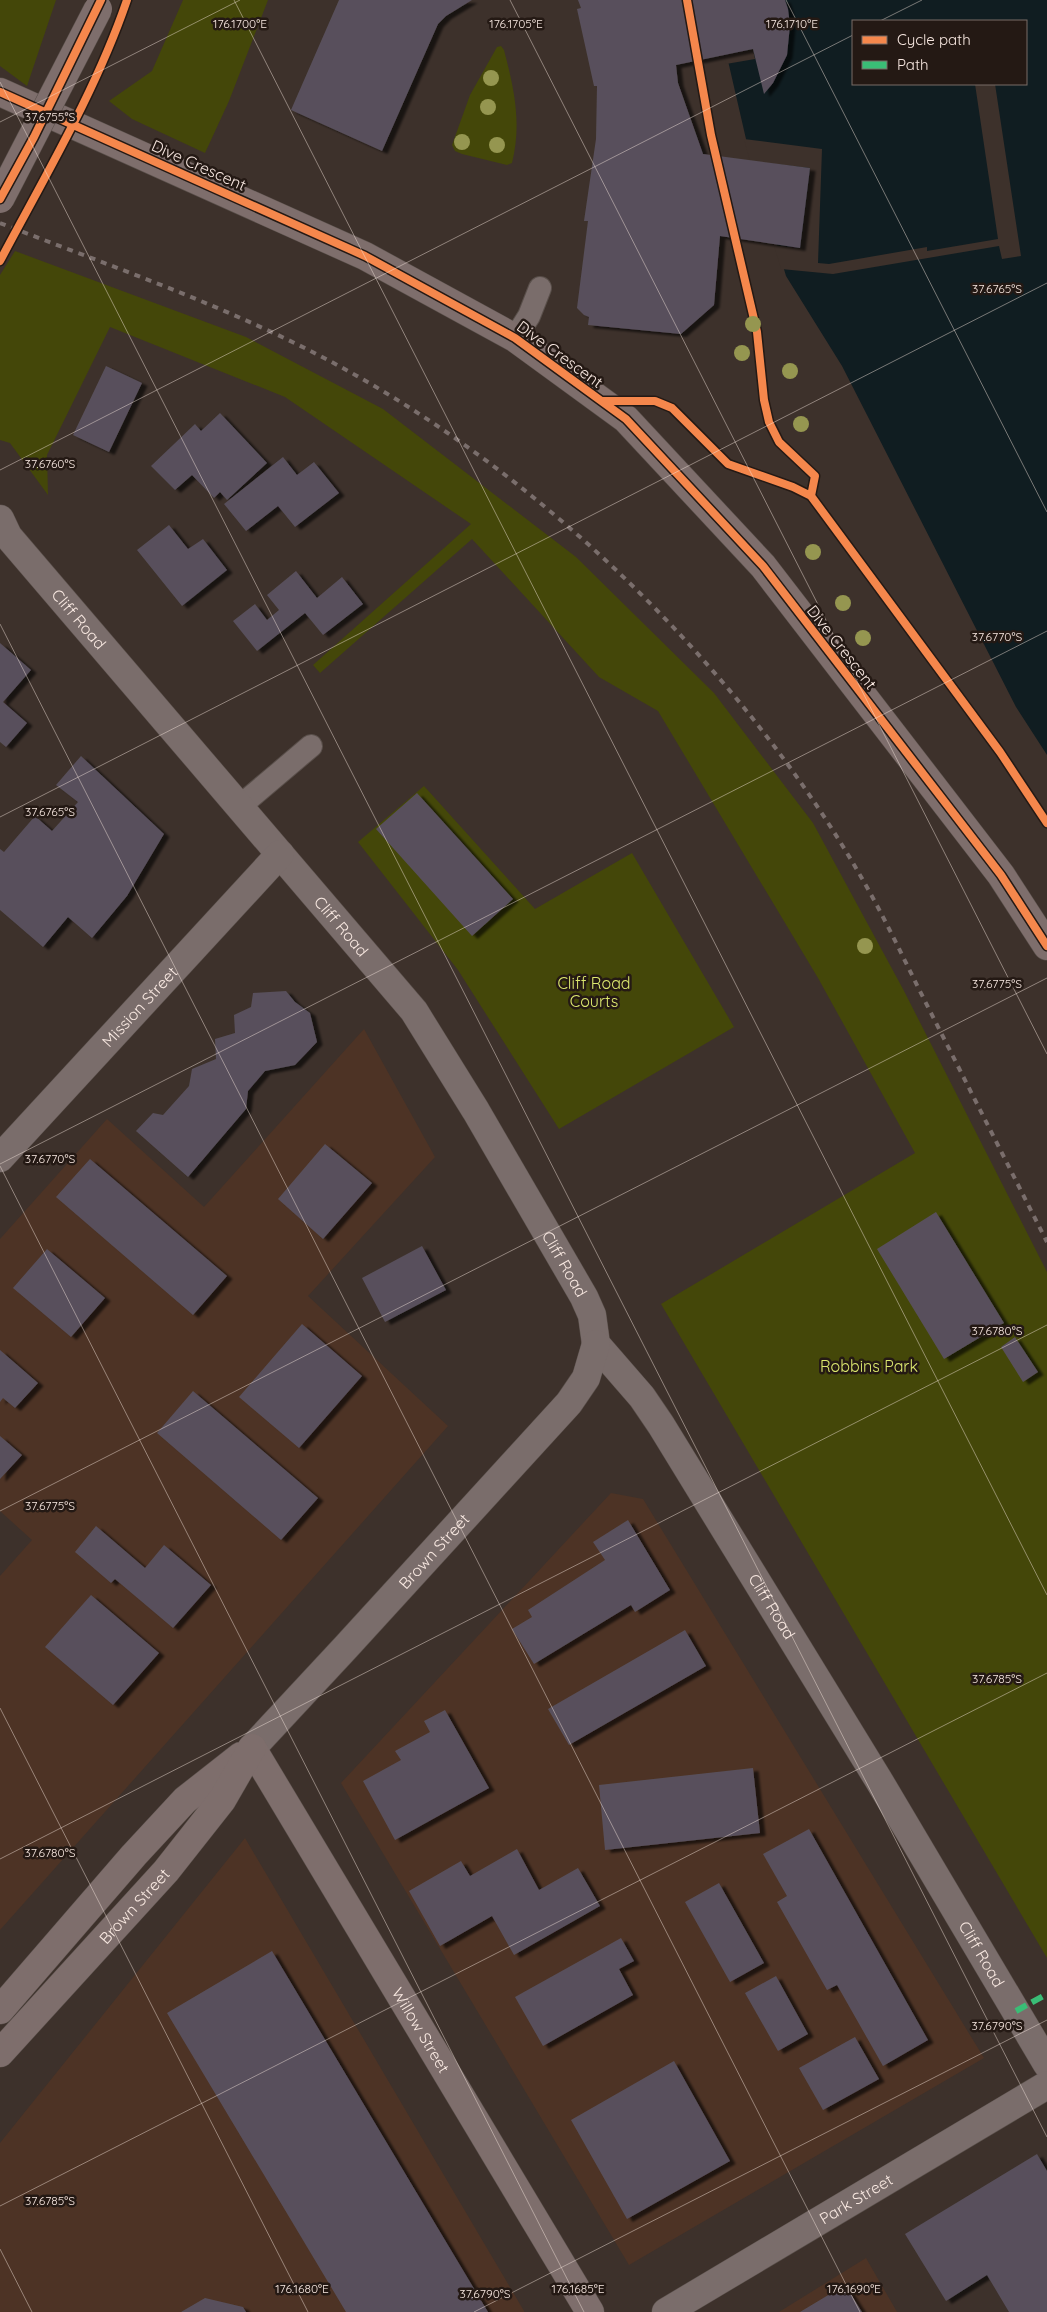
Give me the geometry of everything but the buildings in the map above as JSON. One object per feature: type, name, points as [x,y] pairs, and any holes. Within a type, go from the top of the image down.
[{"type":"main road","points":[[0,199],[100,4]]},
{"type":"main road","name":"Dive Crescent","points":[[0,92],[365,256],[515,338],[626,419],[763,566],[1001,875],[1047,946]]},
{"type":"main road","name":"Brown Street","points":[[0,2010],[134,1855],[185,1800],[252,1748]]},
{"type":"main road","name":"Brown Street","points":[[0,2053],[166,1870],[222,1800],[252,1748]]},
{"type":"main road","name":"Willow Street","points":[[252,1748],[590,2312]]},
{"type":"street","name":"Cliff Road","points":[[0,519],[8,536],[414,1011],[476,1111],[584,1297],[592,1315],[596,1344],[642,1397],[677,1450],[878,1779],[1047,2064]]},
{"type":"street","name":"Mission Street","points":[[0,1158],[280,854]]},
{"type":"street","name":"Brown Street","points":[[252,1748],[346,1648],[569,1403],[586,1378],[596,1344]]},
{"type":"street","name":"Park Street","points":[[666,2312],[1047,2085]]},
{"type":"lane","points":[[515,338],[529,316],[540,288]]},
{"type":"lane","points":[[239,807],[312,746]]},
{"type":"shaded area","points":[[714,0],[1047,0],[1047,755],[1016,707],[842,366],[786,276],[746,139]]},
{"type":"shaded area","points":[[364,1029],[435,1157],[308,1296],[448,1426],[0,1930],[0,1576],[32,1540],[0,1511],[0,1239],[107,1119],[204,1207]]},
{"type":"shaded area","points":[[611,1493],[643,1499],[984,2058],[629,2265],[341,1783]]},
{"type":"shaded area","points":[[245,1838],[524,2312],[0,2312],[0,2143]]},
{"type":"shaded area","points":[[866,2258],[897,2312],[779,2312]]},
{"type":"green space","points":[[0,0],[56,0],[27,86],[0,66]]},
{"type":"green space","points":[[183,0],[268,0],[229,101],[205,153],[132,119],[109,101],[152,71]]},
{"type":"green space","points":[[501,46],[504,50],[511,78],[516,106],[515,148],[512,163],[507,165],[462,154],[455,151],[452,145],[470,95],[497,47]]},
{"type":"green space","name":"Robbins Park","points":[[15,251],[246,337],[383,409],[576,557],[714,693],[813,823],[903,989],[1047,1272],[1047,1958],[661,1304],[915,1153],[818,978],[658,711],[599,677],[472,539],[320,673],[313,665],[471,524],[285,397],[110,327],[47,455],[48,495],[10,443],[0,440],[0,275]]},
{"type":"green space","name":"Cliff Road Courts","points":[[424,786],[535,909],[632,853],[734,1027],[559,1129],[458,970],[358,842]]},
{"type":"pier","points":[[753,49],[755,59],[726,64],[724,55]]},
{"type":"pier","points":[[975,85],[995,85],[1021,256],[1002,259],[999,246],[833,274],[781,269],[774,245],[800,248],[810,168],[750,161],[744,139],[822,149],[818,263],[829,264],[927,247],[927,251],[998,239]]},
{"type":"railway","points":[[0,223],[182,293],[271,332],[357,376],[432,422],[505,475],[576,533],[643,596],[706,664],[765,734],[818,807],[864,882],[881,914],[1047,1242]]},
{"type":"marked path","points":[[1016,2011],[1047,1994]]},
{"type":"cycle path","points":[[0,199],[34,137],[101,0]]},
{"type":"cycle path","points":[[0,261],[85,100],[127,0]]},
{"type":"cycle path","points":[[687,0],[711,135],[757,332],[764,400],[769,422],[779,442],[815,476],[811,496]]},
{"type":"cycle path","points":[[0,92],[365,256],[515,338],[626,419],[763,566],[1001,875],[1047,946]]},
{"type":"cycle path","points":[[603,401],[655,401],[672,408],[728,464],[793,487],[811,496],[1000,752],[1047,823]]}]
